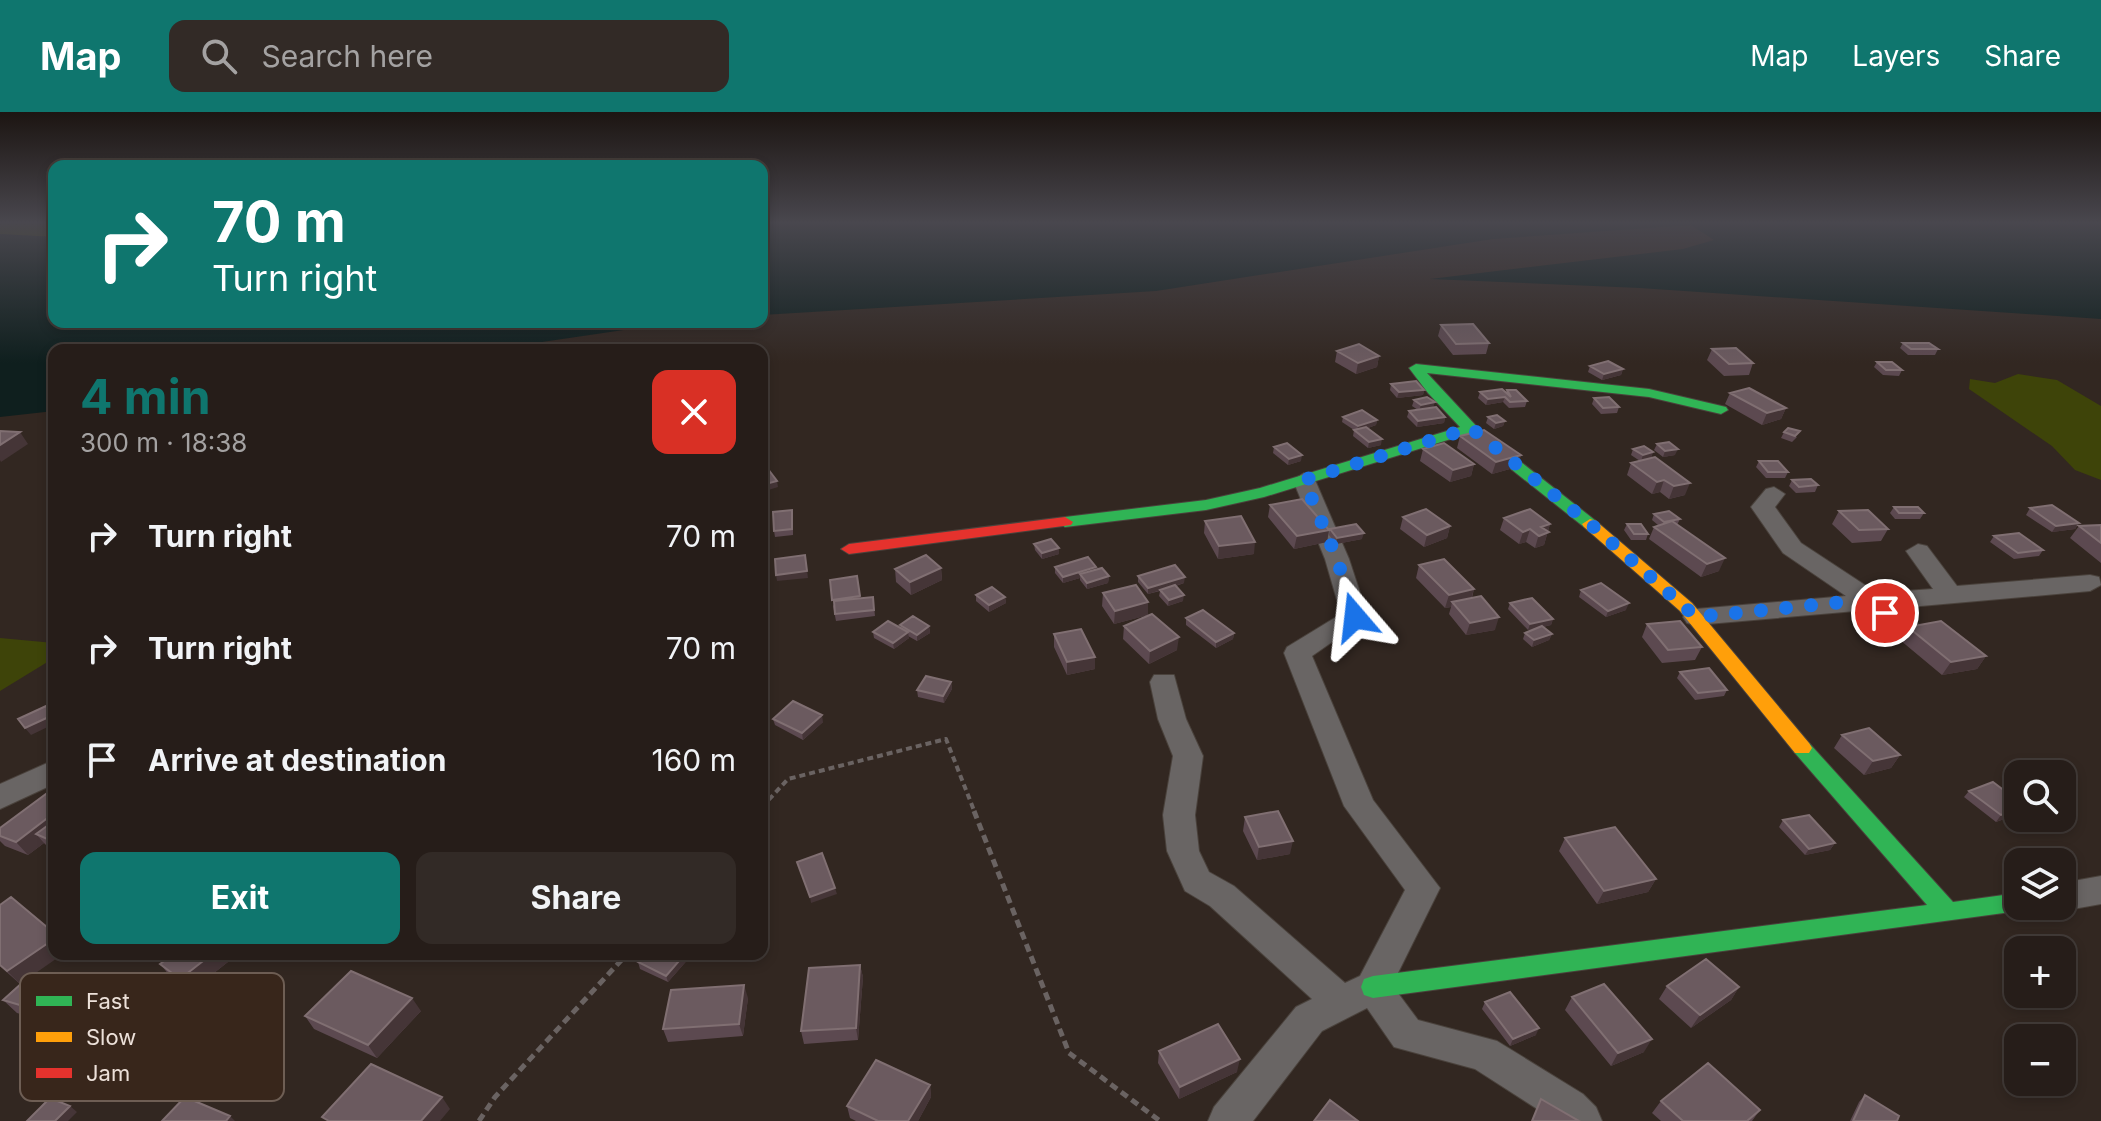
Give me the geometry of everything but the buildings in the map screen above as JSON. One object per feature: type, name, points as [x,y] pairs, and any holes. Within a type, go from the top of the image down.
[{"type":"street","points":[[1721,410],[1649,393],[1416,368],[1425,382],[1471,428],[1595,528],[1696,617],[1832,785],[1948,912]]},
{"type":"street","points":[[849,549],[1206,505],[1304,480],[1471,428]]},
{"type":"street","points":[[1304,480],[1337,559],[1355,617],[1297,653],[1360,806],[1423,888],[1357,995]]},
{"type":"street","points":[[1774,494],[1763,507],[1792,548],[1864,600],[1906,625]]},
{"type":"street","points":[[1918,551],[1939,575],[1949,596]]},
{"type":"street","points":[[1696,617],[1864,600],[2090,583]]},
{"type":"street","points":[[1164,682],[1172,719],[1188,756],[1179,815],[1183,851],[1197,881],[1222,896],[1407,1035],[1484,1053],[1569,1107],[1582,1121]]},
{"type":"street","points":[[0,797],[48,774]]},
{"type":"street","points":[[2076,894],[2101,890]]},
{"type":"street","points":[[1228,1121],[1309,1019],[1357,995],[2004,905]]},
{"type":"path","points":[[768,801],[788,779],[946,739],[1069,1053],[1160,1121]]},
{"type":"path","points":[[479,1121],[495,1097],[621,960]]},
{"type":"green space","points":[[2018,374],[2057,380],[2101,406],[2101,480],[2075,470],[2052,446],[1969,389],[1970,379],[1995,383]]},
{"type":"green space","points":[[0,638],[48,642],[48,662],[0,691]]},
{"type":"shaded area","points":[[0,269],[48,269],[48,328],[637,328],[528,344],[48,344],[48,412],[0,417]]},
{"type":"shaded area","points":[[768,269],[1298,269],[1156,291],[768,315]]},
{"type":"shaded area","points":[[1514,269],[2101,269],[2101,319],[1640,288],[1430,279]]},
{"type":"traffic: fast","points":[[1590,524],[1473,432],[1432,390],[1416,368],[1649,393],[1721,410]]},
{"type":"traffic: fast","points":[[1065,522],[1206,505],[1264,492],[1471,428]]},
{"type":"traffic: fast","points":[[1802,748],[1948,912]]},
{"type":"traffic: fast","points":[[1373,987],[2004,905]]},
{"type":"traffic: slow","points":[[1590,524],[1686,607],[1802,748]]},
{"type":"traffic: jam","points":[[849,549],[1065,522]]},
{"type":"route","points":[[1355,617],[1337,559],[1304,480],[1471,428],[1549,489],[1696,617],[1864,600],[1885,613]]}]
